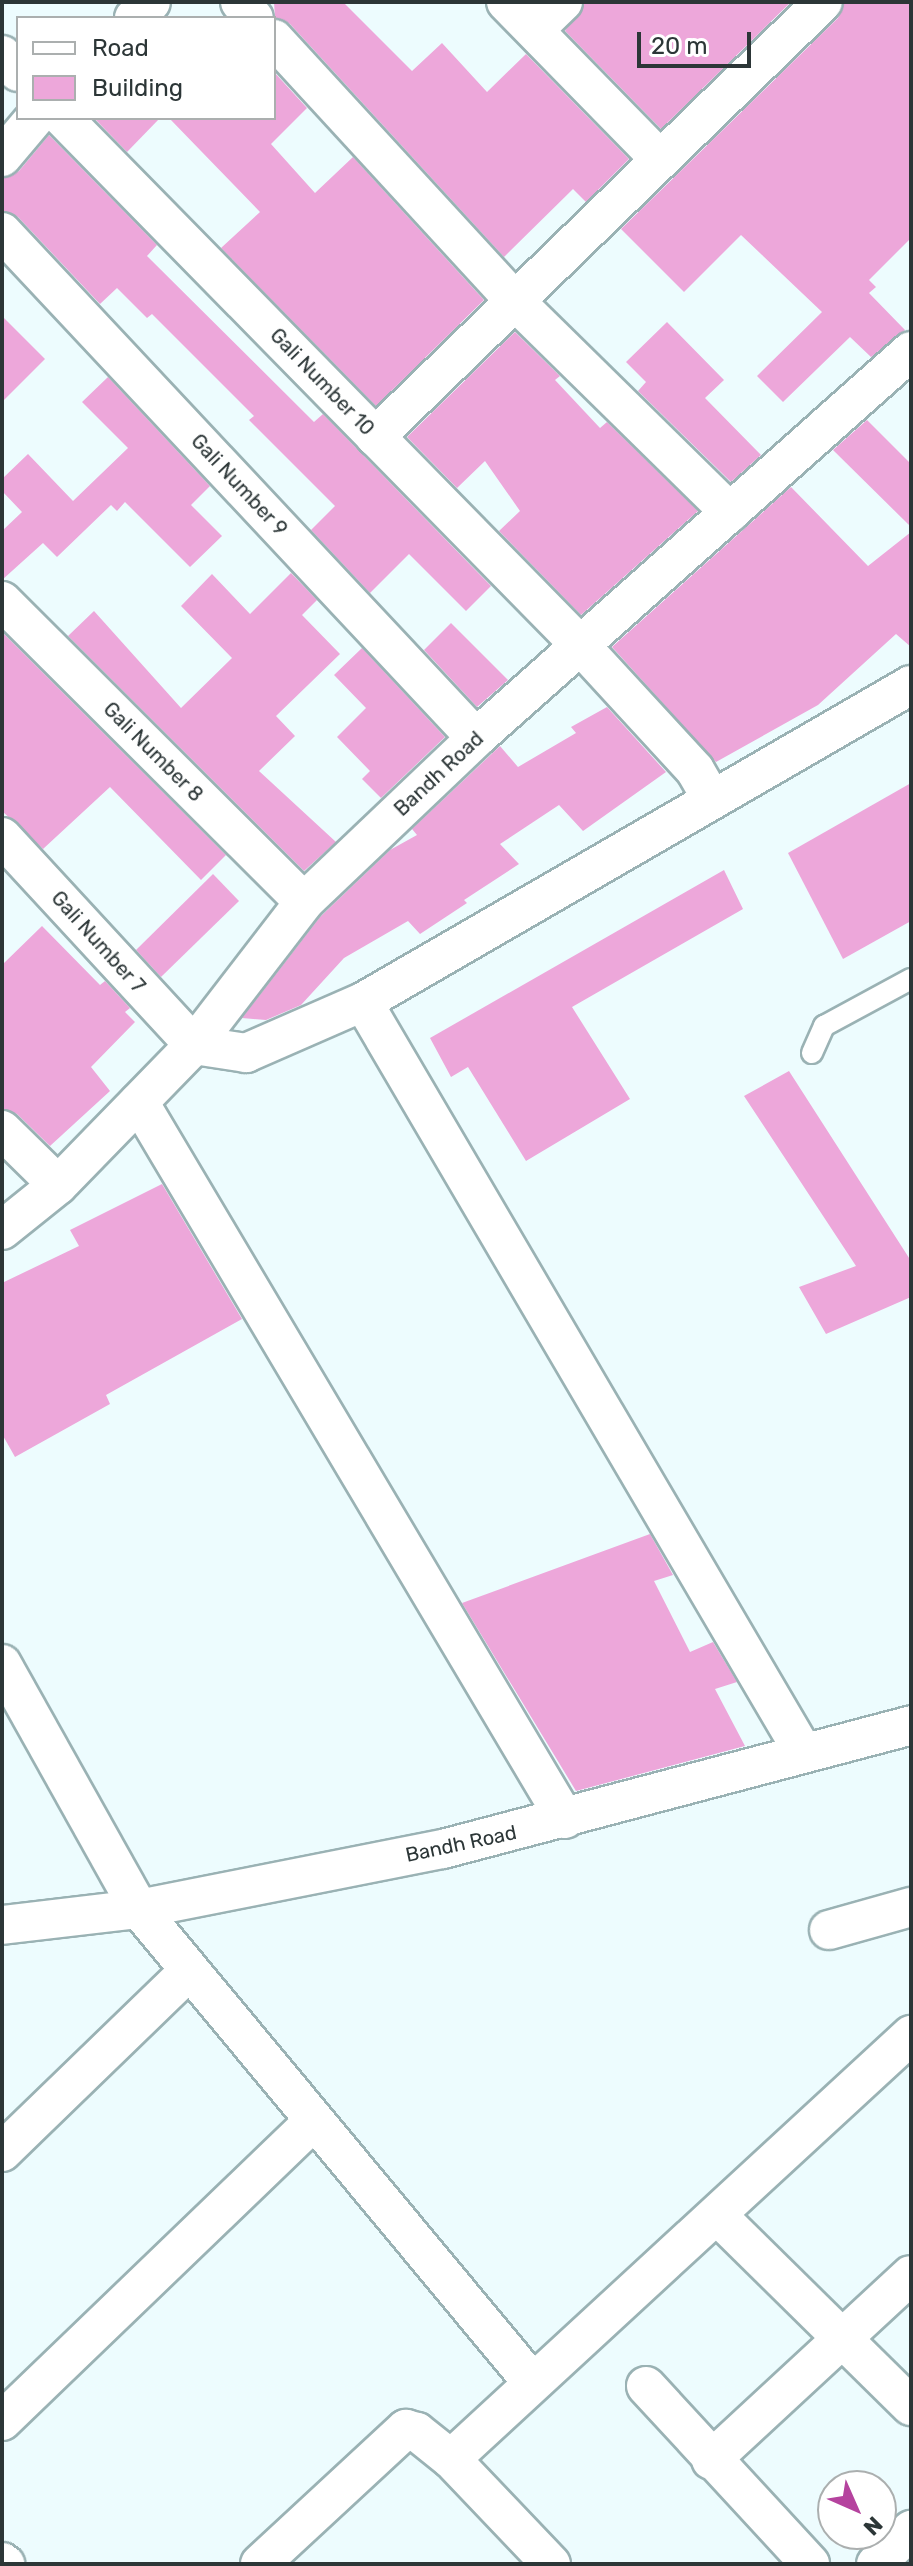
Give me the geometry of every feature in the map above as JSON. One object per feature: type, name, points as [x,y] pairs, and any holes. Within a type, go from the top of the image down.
[{"type":"street","points":[[136,16],[151,2]]},
{"type":"street","points":[[506,2],[660,159]]},
{"type":"street","points":[[535,29],[563,2]]},
{"type":"street","points":[[375,437],[823,2]]},
{"type":"street","points":[[276,41],[514,300],[730,512]]},
{"type":"street","points":[[2,55],[16,70]]},
{"type":"street","points":[[2,157],[33,120]]},
{"type":"street","name":"Gali Number 10","points":[[65,120],[581,646],[695,770],[712,800]]},
{"type":"street","name":"Gali Number 9","points":[[2,232],[476,738]]},
{"type":"street","name":"Bandh Road","points":[[2,1230],[58,1185],[194,1045],[304,902],[476,738],[911,351]]},
{"type":"street","name":"Gali Number 8","points":[[2,601],[304,902]]},
{"type":"street","points":[[194,1045],[246,1053],[363,1002],[911,685]]},
{"type":"street","name":"Gali Number 7","points":[[2,837],[194,1045]]},
{"type":"street","points":[[363,1002],[803,1752]]},
{"type":"street","points":[[139,1102],[565,1819]]},
{"type":"street","points":[[2,1130],[58,1185]]},
{"type":"street","points":[[2,1664],[139,1909],[532,2382]]},
{"type":"street","name":"Bandh Road","points":[[2,1925],[139,1909],[443,1849],[911,1725]]},
{"type":"street","points":[[829,1930],[911,1907]]},
{"type":"street","points":[[2,2152],[189,1971]]},
{"type":"street","points":[[451,2459],[911,2035]]},
{"type":"street","points":[[2,2421],[313,2122]]},
{"type":"street","points":[[717,2215],[842,2343],[911,2406]]},
{"type":"street","points":[[711,2460],[842,2343],[911,2275]]},
{"type":"street","points":[[646,2386],[810,2564]]},
{"type":"street","points":[[275,2559],[401,2431],[417,2432],[451,2459],[551,2564]]},
{"type":"street","points":[[876,2564],[911,2530]]},
{"type":"lane","points":[[812,1053],[824,1026],[911,979]]},
{"type":"building","points":[[274,2],[343,2],[412,71],[442,43],[487,92],[526,54],[629,159],[586,202],[573,189],[504,257],[290,24],[275,16]]},
{"type":"building","points":[[584,2],[791,2],[661,129],[565,31]]},
{"type":"building","points":[[844,2],[911,2],[911,238],[869,280],[876,287],[869,293],[905,330],[871,357],[850,337],[783,402],[757,376],[822,312],[741,235],[684,292],[621,229],[838,18]]},
{"type":"building","points":[[276,74],[307,108],[271,144],[315,193],[353,157],[484,300],[376,406],[221,248],[260,212],[171,120],[276,120]]},
{"type":"building","points":[[96,120],[158,120],[127,152]]},
{"type":"building","points":[[49,135],[157,245],[147,256],[314,422],[323,414],[491,586],[466,611],[409,554],[370,593],[311,530],[335,506],[249,420],[254,416],[152,314],[147,318],[117,288],[100,304],[18,217],[2,211],[2,178],[19,171]]},
{"type":"building","points":[[2,316],[45,359],[2,402]]},
{"type":"building","points":[[667,322],[724,380],[705,398],[761,455],[731,482],[638,391],[646,382],[626,362]]},
{"type":"building","points":[[515,332],[560,376],[555,380],[600,428],[607,422],[698,511],[581,615],[499,531],[520,511],[485,461],[457,488],[407,437]]},
{"type":"building","points":[[108,377],[210,486],[191,505],[222,536],[190,567],[125,502],[117,511],[111,505],[57,557],[43,543],[2,580],[2,531],[22,512],[2,491],[2,479],[28,454],[73,501],[128,448],[82,402]]},
{"type":"building","points":[[867,420],[911,464],[911,527],[833,450]]},
{"type":"building","points":[[791,487],[868,566],[911,532],[911,647],[896,634],[818,705],[716,762],[612,647]]},
{"type":"building","points":[[291,573],[317,600],[302,615],[340,654],[276,716],[295,736],[259,771],[336,842],[304,871],[68,636],[94,611],[181,708],[232,658],[181,606],[212,574],[250,614]]},
{"type":"building","points":[[451,623],[508,680],[477,707],[424,650]]},
{"type":"building","points":[[2,632],[226,855],[201,880],[110,787],[43,849],[2,811]]},
{"type":"building","points":[[362,648],[445,737],[381,798],[362,779],[370,771],[337,737],[366,708],[334,675]]},
{"type":"building","points":[[607,707],[666,772],[583,831],[559,805],[500,844],[519,864],[464,900],[467,903],[420,934],[408,921],[344,958],[301,1005],[266,1020],[242,1018],[320,917],[390,850],[417,835],[412,829],[500,746],[518,767],[576,733],[571,727]]},
{"type":"building","points":[[911,783],[911,921],[843,959],[788,853]]},
{"type":"building","points":[[724,870],[743,909],[572,1007],[630,1099],[526,1161],[468,1067],[451,1077],[430,1038]]},
{"type":"building","points":[[213,874],[239,901],[161,977],[136,950]]},
{"type":"building","points":[[42,926],[100,985],[105,981],[130,1008],[125,1012],[135,1022],[91,1067],[110,1091],[50,1146],[17,1114],[2,1109],[2,965]]},
{"type":"building","points":[[789,1071],[911,1261],[911,1297],[826,1334],[799,1287],[856,1266],[744,1096]]},
{"type":"building","points":[[162,1184],[242,1319],[106,1395],[110,1404],[15,1457],[2,1434],[2,1283],[79,1246],[70,1230]]},
{"type":"building","points":[[650,1534],[673,1575],[654,1581],[690,1652],[713,1642],[737,1682],[715,1689],[745,1746],[576,1791],[462,1603]]}]
